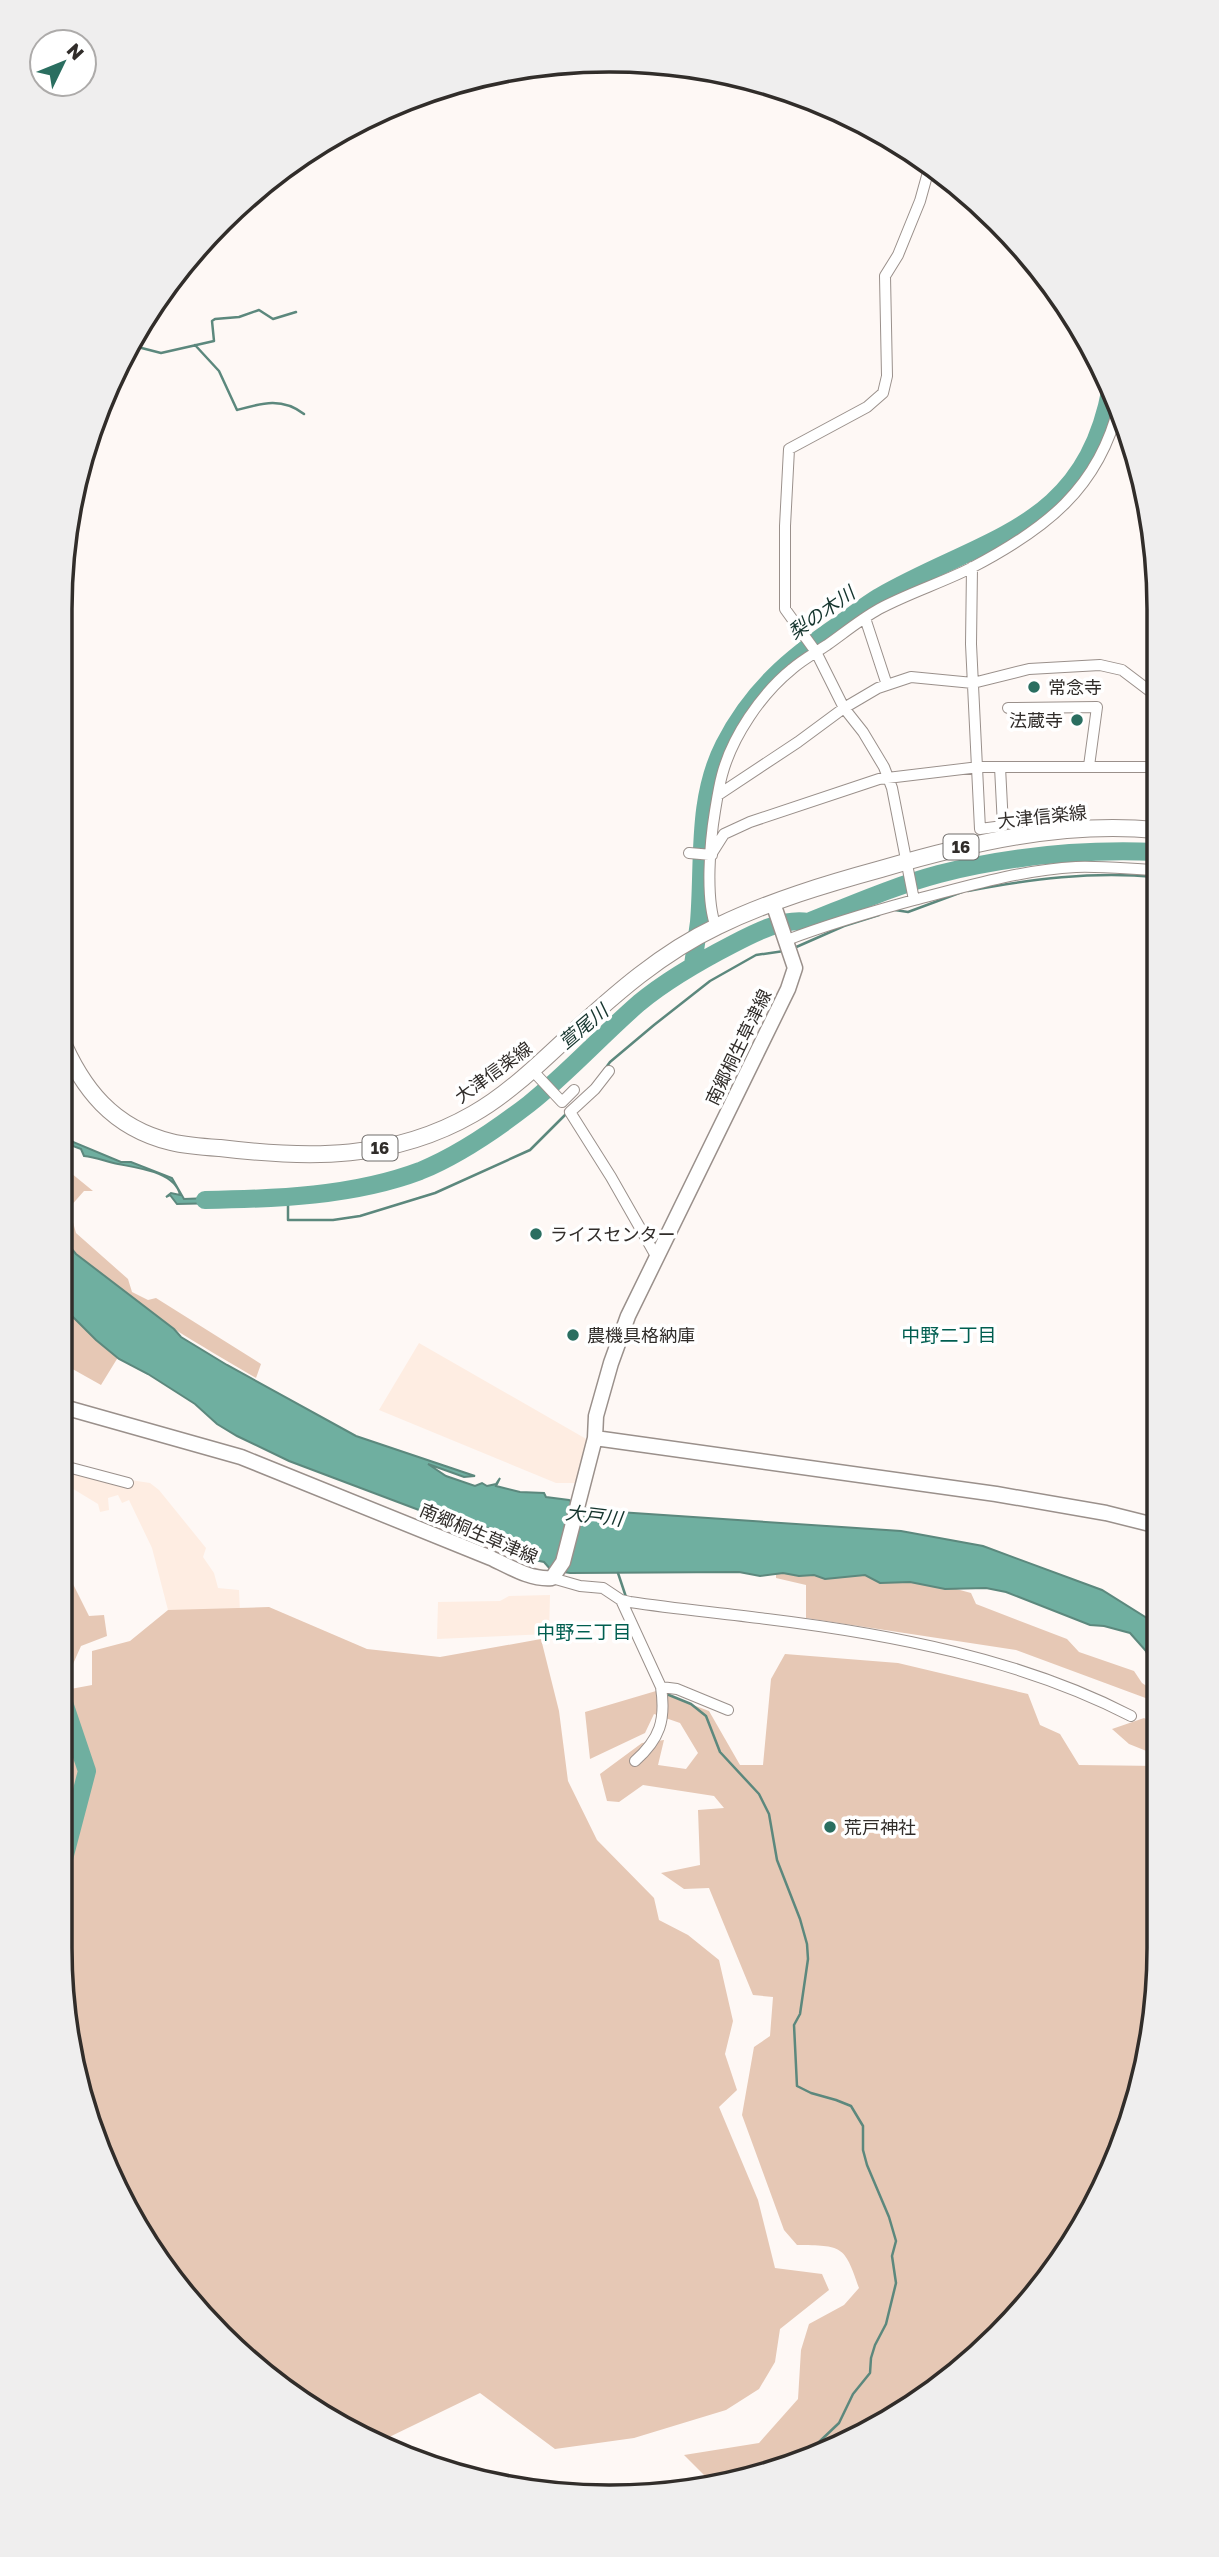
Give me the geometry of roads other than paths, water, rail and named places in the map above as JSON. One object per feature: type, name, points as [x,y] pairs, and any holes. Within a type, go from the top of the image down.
[{"type":"main road","name":"大津信楽線","points":[[72,1063],[77,1074],[98,1101],[131,1128],[172,1143],[251,1152],[338,1155],[411,1142],[474,1114],[535,1074],[620,990],[656,962],[711,930],[774,905],[906,866],[991,834],[1147,829]]},
{"type":"main road","name":"南郷桐生草津線","points":[[72,1409],[241,1457],[530,1576],[541,1579],[555,1575],[563,1562],[595,1438],[596,1416],[628,1316],[788,989],[795,968],[774,905]]},
{"type":"main road","points":[[595,1438],[996,1494],[1106,1513],[1147,1523]]},
{"type":"street","points":[[914,900],[888,778],[863,733],[844,708],[815,651],[785,609],[785,526],[789,449],[867,407],[883,393],[887,376],[884,276],[898,255],[927,176]]},
{"type":"street","points":[[711,930],[712,827],[722,774],[733,747],[755,712],[792,669],[865,618],[975,564],[1035,530],[1072,499],[1114,425]]},
{"type":"street","points":[[975,564],[973,682],[980,829],[991,834],[1003,826],[1000,767]]},
{"type":"street","points":[[865,618],[887,685]]},
{"type":"street","points":[[718,795],[844,708],[887,685],[911,677],[973,682],[1029,669],[1100,665],[1122,670],[1147,689]]},
{"type":"street","points":[[1009,708],[1097,706],[1089,766]]},
{"type":"street","points":[[712,855],[724,834],[750,822],[888,778],[979,767],[1147,767]]},
{"type":"street","points":[[689,853],[712,855]]},
{"type":"street","points":[[786,939],[862,914],[977,883],[1075,867],[1147,870]]},
{"type":"street","points":[[609,1071],[595,1089],[570,1112],[656,1256]]},
{"type":"street","points":[[535,1074],[562,1102],[574,1090]]},
{"type":"street","points":[[72,1468],[128,1483]]},
{"type":"street","points":[[555,1575],[580,1586],[603,1588],[625,1601],[771,1619],[897,1639],[973,1656],[1094,1697],[1131,1716]]},
{"type":"street","points":[[625,1601],[661,1687],[663,1716],[650,1748],[635,1760]]},
{"type":"street","points":[[661,1687],[677,1689],[728,1710]]},
{"type":"water","points":[[72,1141],[121,1162],[131,1162],[172,1178],[184,1199],[234,1197],[222,1203],[177,1204],[170,1195],[166,1197],[171,1193],[180,1195],[177,1187],[163,1176],[84,1156],[81,1149],[72,1146]]},
{"type":"water","name":"大戸川","points":[[72,1249],[181,1337],[227,1365],[356,1436],[475,1476],[464,1477],[428,1464],[446,1476],[475,1486],[482,1483],[487,1486],[496,1484],[500,1478],[496,1486],[520,1492],[544,1493],[546,1497],[569,1500],[589,1510],[901,1531],[983,1546],[1102,1590],[1147,1618],[1147,1653],[1130,1633],[1090,1625],[1006,1592],[986,1588],[945,1589],[910,1582],[880,1583],[865,1575],[825,1579],[814,1575],[783,1573],[760,1576],[739,1572],[570,1573],[551,1570],[544,1562],[530,1559],[523,1549],[485,1532],[488,1528],[456,1524],[289,1461],[237,1436],[217,1424],[195,1404],[119,1359],[72,1316]]},
{"type":"waterway","points":[[140,348],[161,353],[214,341],[212,321],[215,319],[239,317],[259,310],[273,319],[296,312]]},
{"type":"waterway","points":[[195,345],[219,371],[237,410],[280,403],[304,414]]},
{"type":"waterway","name":"梨の木川","points":[[693,965],[699,922],[703,832],[709,788],[724,745],[747,708],[789,663],[869,603],[1025,523],[1054,500],[1079,472],[1098,435],[1106,405]]},
{"type":"waterway","name":"萱尾川","points":[[205,1200],[259,1199],[341,1191],[395,1179],[434,1165],[477,1141],[529,1104],[661,986],[708,957],[770,927],[789,922],[808,922],[906,884],[966,868],[1047,855],[1147,852]]},
{"type":"waterway","points":[[968,891],[1062,877],[1147,876]]},
{"type":"waterway","points":[[895,910],[908,912],[962,892]]},
{"type":"waterway","points":[[794,948],[844,926],[879,915]]},
{"type":"waterway","points":[[602,1073],[610,1062],[710,981],[756,955],[784,951]]},
{"type":"waterway","points":[[285,1198],[288,1220],[333,1220],[360,1216],[435,1193],[530,1150],[568,1112]]},
{"type":"waterway","points":[[618,1573],[626,1597]]},
{"type":"waterway","points":[[669,1695],[691,1704],[706,1716],[720,1752],[759,1794],[769,1814],[777,1860],[807,1944],[808,1959],[800,2014],[794,2025],[797,2086],[851,2106],[863,2126],[863,2150],[867,2165],[896,2241],[892,2256],[896,2283],[886,2324],[871,2358],[870,2373],[853,2394],[839,2423],[819,2442]]},
{"type":"waterway","points":[[72,1727],[87,1771],[72,1828]]},
{"type":"place","name":"常念寺","points":[[1034,687]]},
{"type":"place","name":"法蔵寺","points":[[1077,720]]},
{"type":"place","name":"ライスセンター","points":[[536,1234]]},
{"type":"place","name":"農機具格納庫","points":[[573,1335]]},
{"type":"place","name":"荒戸神社","points":[[830,1827]]},
{"type":"district","name":"中野二丁目","points":[[949,1334]]},
{"type":"district","name":"中野三丁目","points":[[584,1631]]}]
